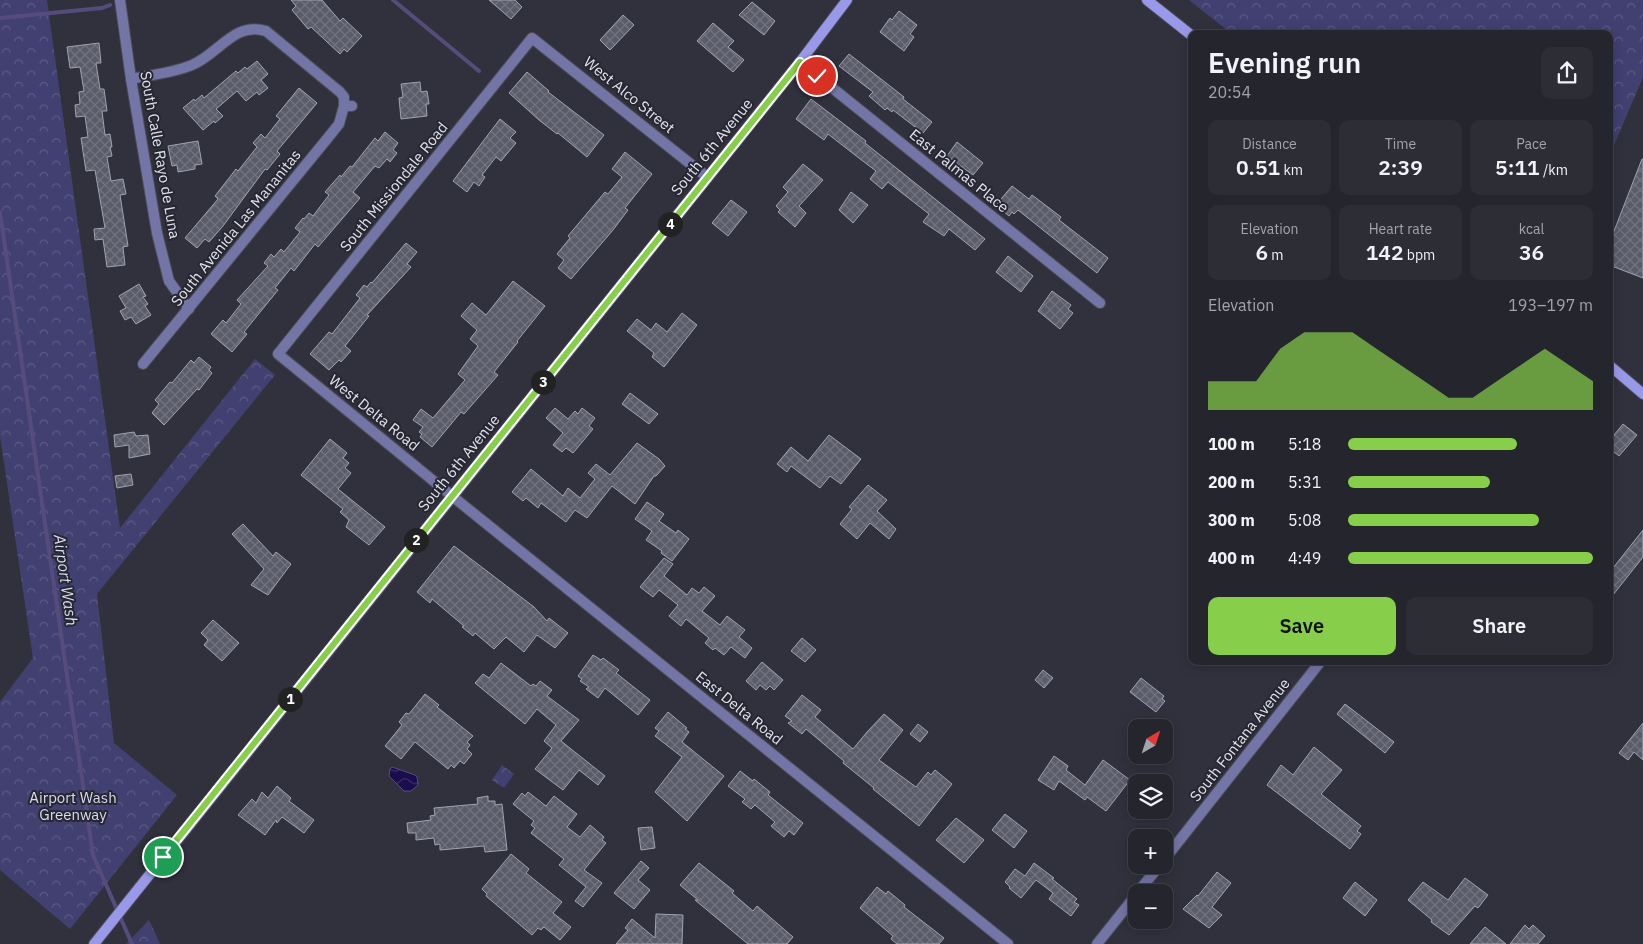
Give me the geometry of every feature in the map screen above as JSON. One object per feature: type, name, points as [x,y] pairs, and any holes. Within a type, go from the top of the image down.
[{"type":"street","name":"South Calle Rayo de Luna","points":[[120,0],[130,78],[169,282],[189,309]]},
{"type":"street","name":"South 6th Avenue","points":[[95,942],[800,62],[847,0]]},
{"type":"street","points":[[1147,0],[1188,33]]},
{"type":"street","name":"South Avenida Las Mananitas","points":[[130,78],[192,65],[205,58],[243,30],[257,26],[279,41],[340,92],[348,106],[339,124],[143,364]]},
{"type":"street","name":"West Alco Street","points":[[532,38],[707,177]]},
{"type":"street","name":"South Missiondale Road","points":[[278,354],[532,38]]},
{"type":"street","name":"East Palmas Place","points":[[800,62],[1100,303]]},
{"type":"street","name":"West Delta Road","points":[[278,354],[452,496]]},
{"type":"street","points":[[1613,369],[1643,394]]},
{"type":"street","name":"East Delta Road","points":[[452,496],[1008,944]]},
{"type":"street","name":"South Fontana Avenue","points":[[1173,849],[1319,665]]},
{"type":"street","points":[[1145,884],[1153,874]]},
{"type":"street","points":[[1097,944],[1128,905]]},
{"type":"green space","name":"Airport Wash Greenway","points":[[0,0],[47,0],[120,528],[255,359],[275,375],[97,594],[114,743],[177,795],[70,929],[0,870],[0,702],[33,658],[0,436]]},
{"type":"green space","points":[[1189,0],[1643,0],[1643,77],[1613,148],[1613,30],[1227,30]]},
{"type":"green space","points":[[502,765],[514,774],[504,788],[492,780]]},
{"type":"green space","points":[[149,920],[160,944],[126,944]]},
{"type":"water","points":[[392,767],[415,775],[418,785],[411,791],[404,791],[389,776]]},
{"type":"building","points":[[291,0],[322,0],[340,21],[343,18],[362,36],[347,52],[344,49],[340,54],[311,27],[308,29],[292,10],[296,6]]},
{"type":"building","points":[[489,0],[515,0],[522,7],[511,19]]},
{"type":"building","points":[[752,2],[775,21],[764,35],[739,15]]},
{"type":"building","points":[[899,11],[917,25],[910,34],[914,37],[904,51],[880,32],[890,18],[892,20]]},
{"type":"building","points":[[623,15],[634,25],[610,50],[600,40]]},
{"type":"building","points":[[713,23],[734,41],[728,47],[744,60],[733,72],[697,41]]},
{"type":"building","points":[[99,43],[101,63],[96,63],[100,89],[104,89],[107,111],[102,111],[105,135],[110,134],[112,147],[110,147],[112,156],[107,157],[111,181],[123,179],[126,194],[120,195],[128,246],[123,247],[125,265],[107,267],[103,239],[95,240],[94,229],[105,228],[95,170],[86,171],[81,138],[88,137],[85,116],[76,117],[75,105],[80,104],[79,92],[84,91],[80,67],[70,68],[67,47]]},
{"type":"building","points":[[849,54],[904,97],[903,99],[932,122],[923,133],[893,110],[892,112],[887,108],[885,110],[869,96],[873,92],[839,66]]},
{"type":"building","points":[[257,61],[268,74],[261,80],[268,88],[259,95],[257,92],[246,101],[237,91],[216,109],[223,116],[215,123],[214,121],[203,130],[183,108],[202,95],[204,98],[236,71],[238,73],[245,67],[247,69]]},
{"type":"building","points":[[527,72],[548,92],[604,135],[587,157],[539,120],[509,93]]},
{"type":"building","points":[[420,82],[421,92],[427,91],[429,104],[426,104],[427,116],[401,119],[399,98],[403,97],[401,84]]},
{"type":"building","points":[[299,88],[317,103],[277,151],[280,154],[267,170],[265,169],[223,226],[209,242],[205,239],[197,248],[185,238],[218,199],[215,196],[236,169],[238,171],[257,147],[253,143],[261,134],[265,138],[280,119],[276,116]]},
{"type":"building","points":[[811,99],[866,141],[865,143],[985,239],[975,250],[949,229],[944,236],[923,222],[929,214],[888,182],[882,189],[870,179],[876,171],[828,134],[824,140],[796,119]]},
{"type":"building","points":[[500,119],[516,132],[510,138],[516,143],[501,161],[496,157],[482,175],[485,177],[479,186],[474,182],[467,192],[453,181]]},
{"type":"building","points":[[385,132],[398,143],[393,150],[397,153],[390,162],[387,159],[379,168],[375,166],[353,192],[360,198],[318,247],[315,244],[294,271],[291,268],[275,288],[278,290],[244,332],[247,334],[232,352],[211,334],[223,320],[226,323],[241,304],[237,300],[268,266],[264,263],[271,254],[274,257],[281,249],[284,252],[300,232],[295,228],[303,218],[309,213],[313,216],[329,195],[325,192],[340,175],[341,177],[350,166],[352,167],[375,138],[378,141]]},
{"type":"building","points":[[198,141],[202,164],[195,165],[195,169],[178,172],[177,165],[172,166],[168,146]]},
{"type":"building","points":[[957,142],[983,163],[973,175],[947,156]]},
{"type":"building","points":[[625,152],[652,174],[625,208],[628,210],[613,230],[571,279],[558,268],[564,260],[557,254],[570,238],[568,236],[605,192],[608,194],[622,177],[612,169]]},
{"type":"building","points":[[1643,159],[1643,278],[1613,267],[1613,234]]},
{"type":"building","points":[[803,164],[823,180],[799,206],[806,213],[795,227],[778,212],[780,210],[776,206],[788,192],[783,187]]},
{"type":"building","points":[[1012,186],[1029,199],[1032,195],[1061,217],[1059,220],[1108,258],[1097,273],[1018,210],[1014,214],[1012,212],[1009,216],[996,205]]},
{"type":"building","points":[[851,192],[868,205],[853,223],[839,210]]},
{"type":"building","points":[[731,200],[747,212],[728,236],[712,223]]},
{"type":"building","points":[[406,243],[417,252],[407,264],[411,267],[367,315],[369,316],[345,346],[351,351],[341,362],[339,360],[329,370],[310,354],[329,332],[332,334],[360,298],[356,295],[364,285],[367,287],[372,283]]},
{"type":"building","points":[[1008,256],[1033,276],[1021,292],[996,272]]},
{"type":"building","points":[[513,281],[545,306],[494,372],[498,375],[464,414],[461,412],[432,447],[420,437],[422,434],[419,432],[423,427],[413,420],[421,409],[433,418],[465,380],[458,374],[478,346],[470,339],[477,330],[461,316],[472,303],[486,315]]},
{"type":"building","points":[[139,284],[146,296],[143,297],[148,304],[145,306],[151,315],[136,324],[131,317],[125,320],[120,311],[126,308],[119,296]]},
{"type":"building","points":[[1052,291],[1071,305],[1068,309],[1073,313],[1060,329],[1038,311]]},
{"type":"building","points":[[682,313],[697,325],[664,367],[652,357],[654,353],[627,331],[637,319],[651,330],[656,323],[667,332]]},
{"type":"building","points":[[199,357],[211,367],[209,370],[212,373],[199,390],[197,389],[164,425],[152,413],[159,404],[155,400],[191,360],[194,363]]},
{"type":"building","points":[[630,393],[658,414],[649,424],[622,404]]},
{"type":"building","points":[[555,408],[568,419],[575,411],[578,414],[582,408],[595,418],[589,426],[593,429],[573,453],[566,448],[562,452],[553,445],[563,433],[546,418]]},
{"type":"building","points":[[1623,424],[1637,435],[1619,456],[1613,451],[1613,436]]},
{"type":"building","points":[[134,432],[136,436],[148,435],[150,454],[129,458],[129,445],[115,447],[114,435]]},
{"type":"building","points":[[829,435],[861,459],[841,484],[830,476],[820,488],[791,466],[787,472],[777,464],[791,447],[808,461]]},
{"type":"building","points":[[330,439],[347,453],[343,458],[349,463],[345,468],[351,473],[338,489],[385,527],[369,545],[346,527],[349,520],[340,512],[343,509],[301,475]]},
{"type":"building","points":[[637,443],[659,459],[665,466],[654,476],[635,504],[612,486],[587,518],[575,510],[566,522],[541,503],[538,508],[526,498],[523,501],[512,492],[531,469],[563,496],[568,488],[580,498],[595,479],[588,473],[596,464],[610,475]]},
{"type":"building","points":[[131,474],[133,485],[117,488],[115,476]]},
{"type":"building","points":[[868,485],[887,500],[877,511],[896,529],[889,539],[870,523],[857,539],[840,524],[852,509],[849,507]]},
{"type":"building","points":[[647,502],[664,514],[659,521],[676,533],[678,530],[689,539],[672,561],[646,540],[652,531],[635,519]]},
{"type":"building","points":[[243,524],[273,556],[276,552],[291,564],[268,595],[251,585],[264,569],[232,534]]},
{"type":"building","points":[[1643,530],[1643,557],[1613,595],[1613,568]]},
{"type":"building","points":[[454,546],[534,607],[547,621],[549,618],[568,633],[555,648],[537,635],[524,652],[506,637],[494,649],[475,633],[473,636],[432,599],[430,603],[417,592]]},
{"type":"building","points":[[664,558],[673,564],[664,576],[687,595],[692,588],[699,593],[704,587],[715,596],[702,611],[720,625],[727,616],[745,630],[739,637],[752,648],[745,658],[731,647],[724,655],[715,648],[713,650],[705,643],[709,638],[686,619],[681,626],[669,616],[678,605],[659,590],[653,597],[640,587]]},
{"type":"building","points":[[213,620],[239,643],[222,661],[204,645],[208,640],[201,633]]},
{"type":"building","points":[[802,638],[816,650],[805,662],[791,651]]},
{"type":"building","points":[[593,655],[601,660],[603,658],[619,670],[616,673],[650,700],[638,715],[605,688],[598,698],[586,689],[589,687],[580,681],[582,679],[578,676]]},
{"type":"building","points":[[762,662],[783,680],[774,690],[770,686],[766,690],[760,685],[756,690],[746,681]]},
{"type":"building","points":[[501,663],[531,686],[533,684],[536,686],[540,681],[552,690],[547,696],[579,720],[561,741],[605,776],[598,785],[579,770],[563,790],[535,769],[552,748],[544,741],[556,725],[537,709],[525,724],[475,683],[483,674],[489,678]]},
{"type":"building","points":[[1043,670],[1053,678],[1044,688],[1035,680]]},
{"type":"building","points":[[1141,678],[1164,696],[1162,699],[1165,701],[1156,712],[1130,692]]},
{"type":"building","points":[[425,694],[439,705],[437,707],[473,736],[467,742],[470,745],[467,749],[472,754],[464,764],[460,761],[454,768],[451,765],[448,769],[415,742],[401,759],[385,746],[402,725],[399,722],[406,713],[409,714]]},
{"type":"building","points":[[802,695],[821,710],[815,717],[853,749],[884,714],[903,730],[879,760],[916,787],[928,772],[931,775],[935,770],[952,784],[919,826],[873,789],[843,763],[844,761],[806,729],[802,734],[788,723],[792,721],[785,716]]},
{"type":"building","points":[[1345,704],[1394,742],[1385,753],[1337,714]]},
{"type":"building","points":[[668,712],[687,728],[685,729],[689,732],[682,742],[724,776],[687,821],[655,792],[682,757],[655,736],[659,731],[655,728]]},
{"type":"building","points":[[1643,723],[1643,760],[1634,752],[1628,760],[1619,753]]},
{"type":"building","points":[[918,724],[928,732],[920,742],[910,734]]},
{"type":"building","points":[[1314,747],[1342,770],[1321,794],[1361,826],[1357,831],[1361,834],[1350,849],[1267,785],[1281,765],[1293,775]]},
{"type":"building","points":[[1054,756],[1068,766],[1066,770],[1085,785],[1103,760],[1128,779],[1128,783],[1106,811],[1087,797],[1085,800],[1059,781],[1054,790],[1038,780]]},
{"type":"building","points":[[740,771],[770,792],[768,795],[803,823],[794,835],[789,831],[784,837],[771,826],[775,822],[755,805],[751,809],[742,802],[745,799],[728,786]]},
{"type":"building","points":[[277,786],[291,798],[289,801],[314,820],[304,833],[282,817],[277,823],[276,820],[265,835],[238,815],[252,799],[256,803],[262,792],[268,798]]},
{"type":"building","points":[[528,792],[546,806],[554,796],[577,814],[567,827],[580,837],[590,825],[604,837],[602,840],[606,843],[584,870],[602,883],[583,907],[575,901],[586,887],[559,865],[564,859],[531,833],[535,828],[531,825],[534,821],[513,804],[522,793],[525,796]]},
{"type":"building","points":[[488,796],[488,801],[495,801],[495,805],[502,804],[507,850],[485,852],[484,846],[440,850],[440,844],[435,845],[434,838],[416,840],[416,833],[408,833],[407,823],[431,820],[430,816],[435,815],[434,808],[478,804],[477,798]]},
{"type":"building","points":[[1005,814],[1027,831],[1014,848],[992,830]]},
{"type":"building","points":[[956,818],[984,840],[964,863],[936,840]]},
{"type":"building","points":[[652,827],[655,848],[641,850],[638,828]]},
{"type":"building","points":[[511,854],[529,869],[526,873],[562,902],[553,913],[571,927],[560,940],[544,927],[541,930],[538,928],[532,935],[486,896],[487,894],[482,889]]},
{"type":"building","points":[[641,861],[649,868],[638,880],[650,890],[634,909],[614,893]]},
{"type":"building","points":[[699,863],[734,891],[732,893],[753,911],[757,906],[793,937],[787,944],[748,944],[680,885]]},
{"type":"building","points":[[1034,863],[1077,899],[1074,902],[1079,905],[1071,916],[1049,899],[1053,893],[1036,880],[1021,898],[1009,888],[1005,882],[1015,869],[1025,876]]},
{"type":"building","points":[[1217,872],[1231,883],[1212,907],[1222,915],[1209,928],[1183,909],[1198,896]]},
{"type":"building","points":[[1465,878],[1488,895],[1478,908],[1475,906],[1449,935],[1431,922],[1432,920],[1408,900],[1423,882],[1448,900]]},
{"type":"building","points":[[1355,882],[1377,900],[1365,916],[1343,898]]},
{"type":"building","points":[[877,887],[886,894],[888,891],[905,905],[904,907],[944,938],[939,944],[897,944],[891,939],[893,936],[860,908]]},
{"type":"building","points":[[656,914],[683,915],[682,944],[616,944],[628,930],[625,928],[632,919],[655,938]]},
{"type":"building","points":[[1525,925],[1529,929],[1533,925],[1545,936],[1538,944],[1510,944]]},
{"type":"building","points":[[1485,927],[1506,944],[1470,944]]},
{"type":"waterway","points":[[393,0],[479,71]]},
{"type":"waterway","points":[[0,18],[102,8],[110,5]]},
{"type":"waterway","name":"Airport Wash","points":[[0,212],[93,855],[132,944]]},
{"type":"route","points":[[163,857],[800,62],[817,76]]}]
